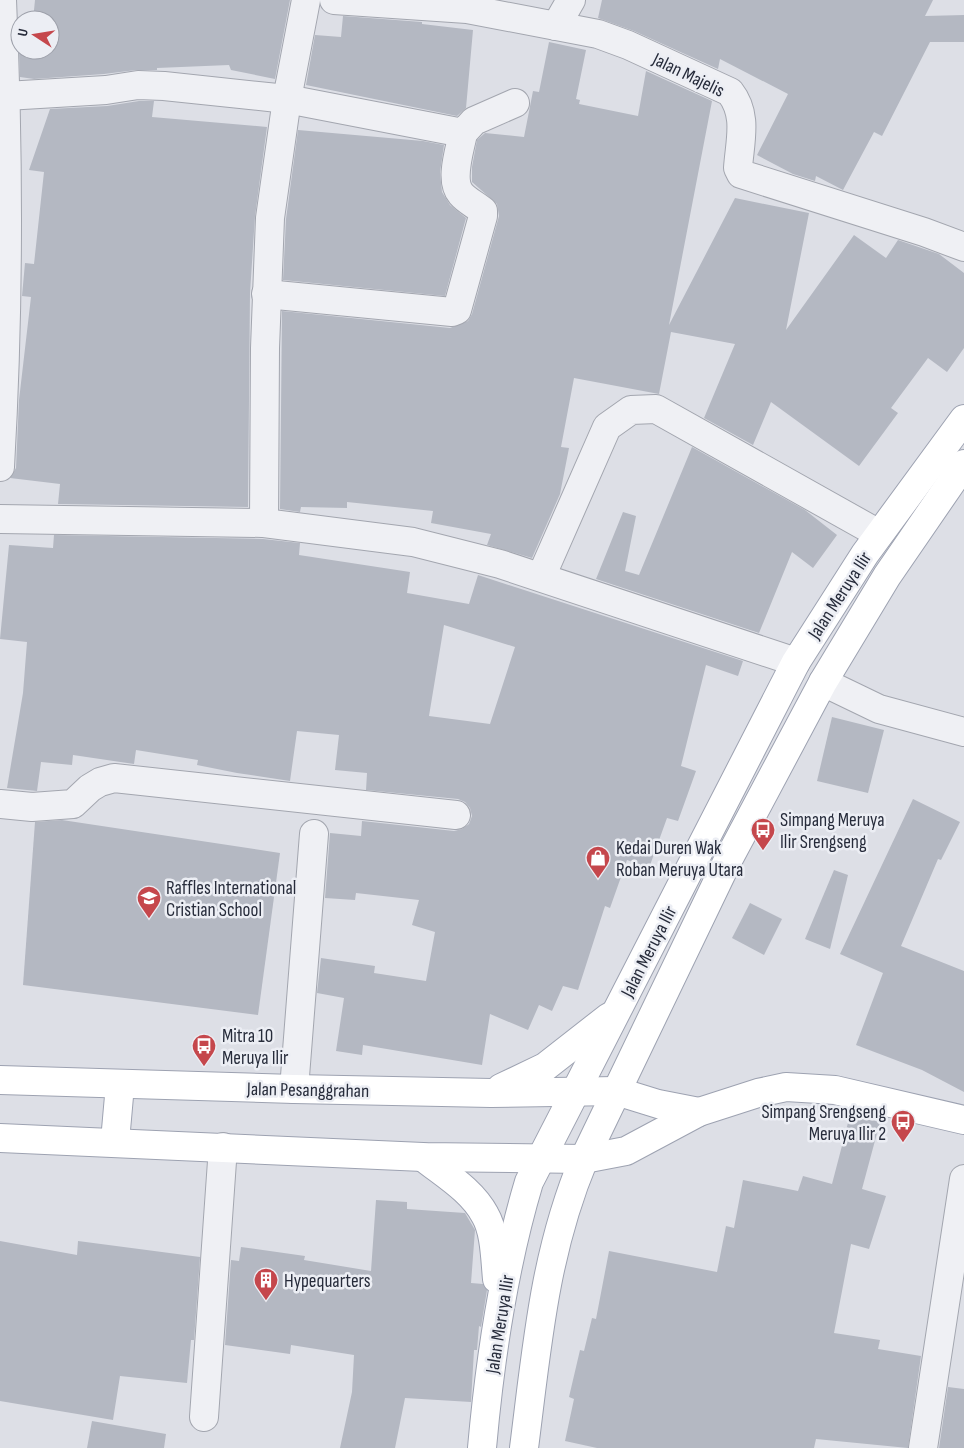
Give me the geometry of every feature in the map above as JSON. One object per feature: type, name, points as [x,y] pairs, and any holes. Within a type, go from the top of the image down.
[{"type":"main road","name":"Jalan Meruya Ilir","points":[[482,1448],[500,1308],[515,1228],[529,1182],[796,662],[879,534],[964,419]]},
{"type":"main road","name":"Jalan Meruya Ilir","points":[[524,1448],[542,1303],[567,1200],[584,1159],[727,862],[823,682],[887,576],[964,464]]},
{"type":"main road","points":[[491,1092],[523,1079],[545,1067],[618,1010]]},
{"type":"main road","name":"Jalan Pesanggrahan","points":[[0,1080],[294,1089],[491,1092],[616,1091],[658,1104],[699,1112]]},
{"type":"main road","points":[[115,1142],[120,1085]]},
{"type":"main road","points":[[0,1138],[423,1157],[540,1160],[584,1159],[626,1151],[699,1112],[786,1086],[835,1090],[964,1120]]},
{"type":"main road","points":[[423,1157],[472,1197],[486,1216],[494,1246],[500,1308]]},
{"type":"street","points":[[0,466],[7,344],[9,214],[2,0]]},
{"type":"street","points":[[264,524],[266,294],[270,218],[287,99],[306,0]]},
{"type":"street","name":"Jalan Majelis","points":[[334,0],[467,8],[598,34],[628,45],[730,92],[739,104],[742,116],[738,168],[741,174],[924,232],[964,248]]},
{"type":"street","points":[[556,26],[571,0]]},
{"type":"street","points":[[6,96],[106,90],[138,86],[164,86],[287,99],[463,133]]},
{"type":"street","points":[[266,294],[452,312],[458,310],[483,216],[483,210],[462,195],[455,178],[463,133],[474,121],[515,103]]},
{"type":"street","points":[[541,577],[607,428],[631,410],[656,409],[879,534]]},
{"type":"street","points":[[0,519],[264,524],[413,542],[468,554],[796,662]]},
{"type":"street","points":[[823,682],[879,709],[964,732]]},
{"type":"street","points":[[0,804],[32,807],[73,804],[90,788],[100,782],[114,778],[456,815]]},
{"type":"street","points":[[294,1089],[314,834]]},
{"type":"street","points":[[204,1417],[224,1147]]},
{"type":"street","points":[[923,1448],[964,1179]]},
{"type":"building","points":[[35,0],[290,0],[275,79],[231,70],[229,65],[157,68],[157,70],[136,70],[34,79],[20,77],[19,60],[60,60],[60,10],[34,10]]},
{"type":"building","points":[[602,0],[933,0],[925,16],[964,15],[964,42],[930,42],[882,136],[874,132],[843,190],[816,176],[815,181],[793,174],[757,155],[788,94],[720,59],[718,69],[634,31],[598,18]]},
{"type":"building","points":[[343,16],[422,22],[422,24],[473,30],[466,108],[457,116],[306,85],[315,35],[341,37]]},
{"type":"building","points":[[549,42],[586,50],[576,99],[580,100],[579,104],[638,116],[646,71],[712,101],[669,325],[735,198],[809,213],[786,330],[854,235],[886,258],[898,240],[939,254],[964,273],[964,348],[947,372],[928,358],[891,408],[898,413],[859,466],[771,402],[753,445],[704,418],[735,344],[671,332],[659,394],[574,378],[561,447],[569,448],[560,494],[532,558],[487,545],[491,534],[431,523],[433,511],[347,502],[347,508],[301,507],[300,512],[280,509],[282,311],[450,328],[468,321],[472,314],[499,216],[497,204],[472,182],[472,167],[477,140],[485,133],[524,137],[533,91],[539,92]]},
{"type":"building","points":[[139,101],[154,101],[152,117],[267,127],[255,216],[250,293],[248,507],[58,504],[60,484],[10,478],[16,468],[19,400],[31,297],[22,296],[25,263],[34,264],[44,172],[29,170],[50,109],[107,106]]},
{"type":"building","points":[[298,130],[423,141],[444,145],[440,172],[442,192],[450,205],[466,218],[445,296],[283,280],[286,219]]},
{"type":"building","points":[[692,447],[805,510],[837,535],[813,568],[792,552],[759,633],[596,579],[623,512],[636,516],[625,571],[639,575]]},
{"type":"building","points":[[54,535],[263,539],[300,543],[299,555],[410,572],[407,593],[469,604],[478,575],[743,661],[738,676],[706,665],[681,766],[696,771],[678,821],[667,818],[649,868],[627,860],[610,908],[605,906],[578,990],[563,986],[552,1011],[539,1005],[528,1030],[490,1014],[482,1065],[363,1045],[362,1055],[336,1051],[344,998],[317,993],[321,958],[375,966],[374,973],[426,981],[435,932],[412,925],[419,900],[356,893],[355,900],[325,898],[330,833],[361,836],[362,821],[454,831],[462,829],[469,824],[472,816],[470,808],[465,802],[458,799],[366,790],[367,773],[335,770],[339,735],[297,731],[290,781],[197,765],[198,760],[136,750],[134,764],[73,755],[72,765],[41,762],[37,791],[7,788],[23,693],[27,642],[0,639],[9,545],[53,548]],"holes":[[[444,625],[515,647],[490,724],[429,716]]]},
{"type":"building","points":[[832,717],[884,730],[868,793],[817,781]]},
{"type":"building","points":[[913,799],[960,822],[941,860],[938,859],[901,946],[964,971],[964,1092],[922,1070],[856,1045],[883,973],[840,954]]},
{"type":"building","name":"Raffles International Cristian School","points":[[62,820],[280,853],[258,1015],[23,985],[35,822]]},
{"type":"building","points":[[834,870],[848,875],[830,949],[805,939]]},
{"type":"building","points":[[750,903],[782,919],[764,955],[732,938]]},
{"type":"building","points":[[850,1115],[880,1122],[862,1189],[886,1196],[869,1249],[851,1244],[834,1333],[880,1340],[878,1349],[921,1356],[908,1448],[816,1439],[814,1448],[597,1448],[565,1441],[574,1399],[569,1397],[580,1350],[584,1351],[592,1318],[596,1319],[609,1251],[717,1272],[726,1226],[734,1228],[743,1180],[798,1191],[803,1176],[832,1184]]},
{"type":"building","points":[[376,1200],[407,1202],[407,1209],[465,1213],[475,1230],[471,1283],[483,1284],[487,1290],[481,1327],[479,1326],[477,1350],[474,1350],[471,1402],[405,1398],[395,1448],[340,1448],[352,1392],[354,1355],[291,1345],[290,1354],[225,1345],[231,1260],[239,1261],[241,1247],[305,1256],[304,1260],[371,1271]]},
{"type":"building","points":[[0,1241],[77,1255],[78,1241],[200,1257],[194,1340],[191,1340],[187,1383],[120,1376],[113,1420],[0,1401]]},
{"type":"building","points":[[948,1387],[964,1389],[964,1448],[939,1448]]},
{"type":"building","points":[[92,1421],[166,1434],[164,1448],[87,1448]]},
{"type":"place","name":"Simpang Meruya Ilir Srengseng","points":[[763,851]]},
{"type":"place","name":"Kedai Duren Wak Roban Meruya Utara","points":[[598,879]]},
{"type":"place","name":"Raffles International Cristian School","points":[[149,919]]},
{"type":"place","name":"Mitra 10 Meruya Ilir","points":[[204,1067]]},
{"type":"place","name":"Simpang Srengseng Meruya Ilir 2","points":[[903,1143]]},
{"type":"place","name":"Hypequarters","points":[[266,1301]]}]
